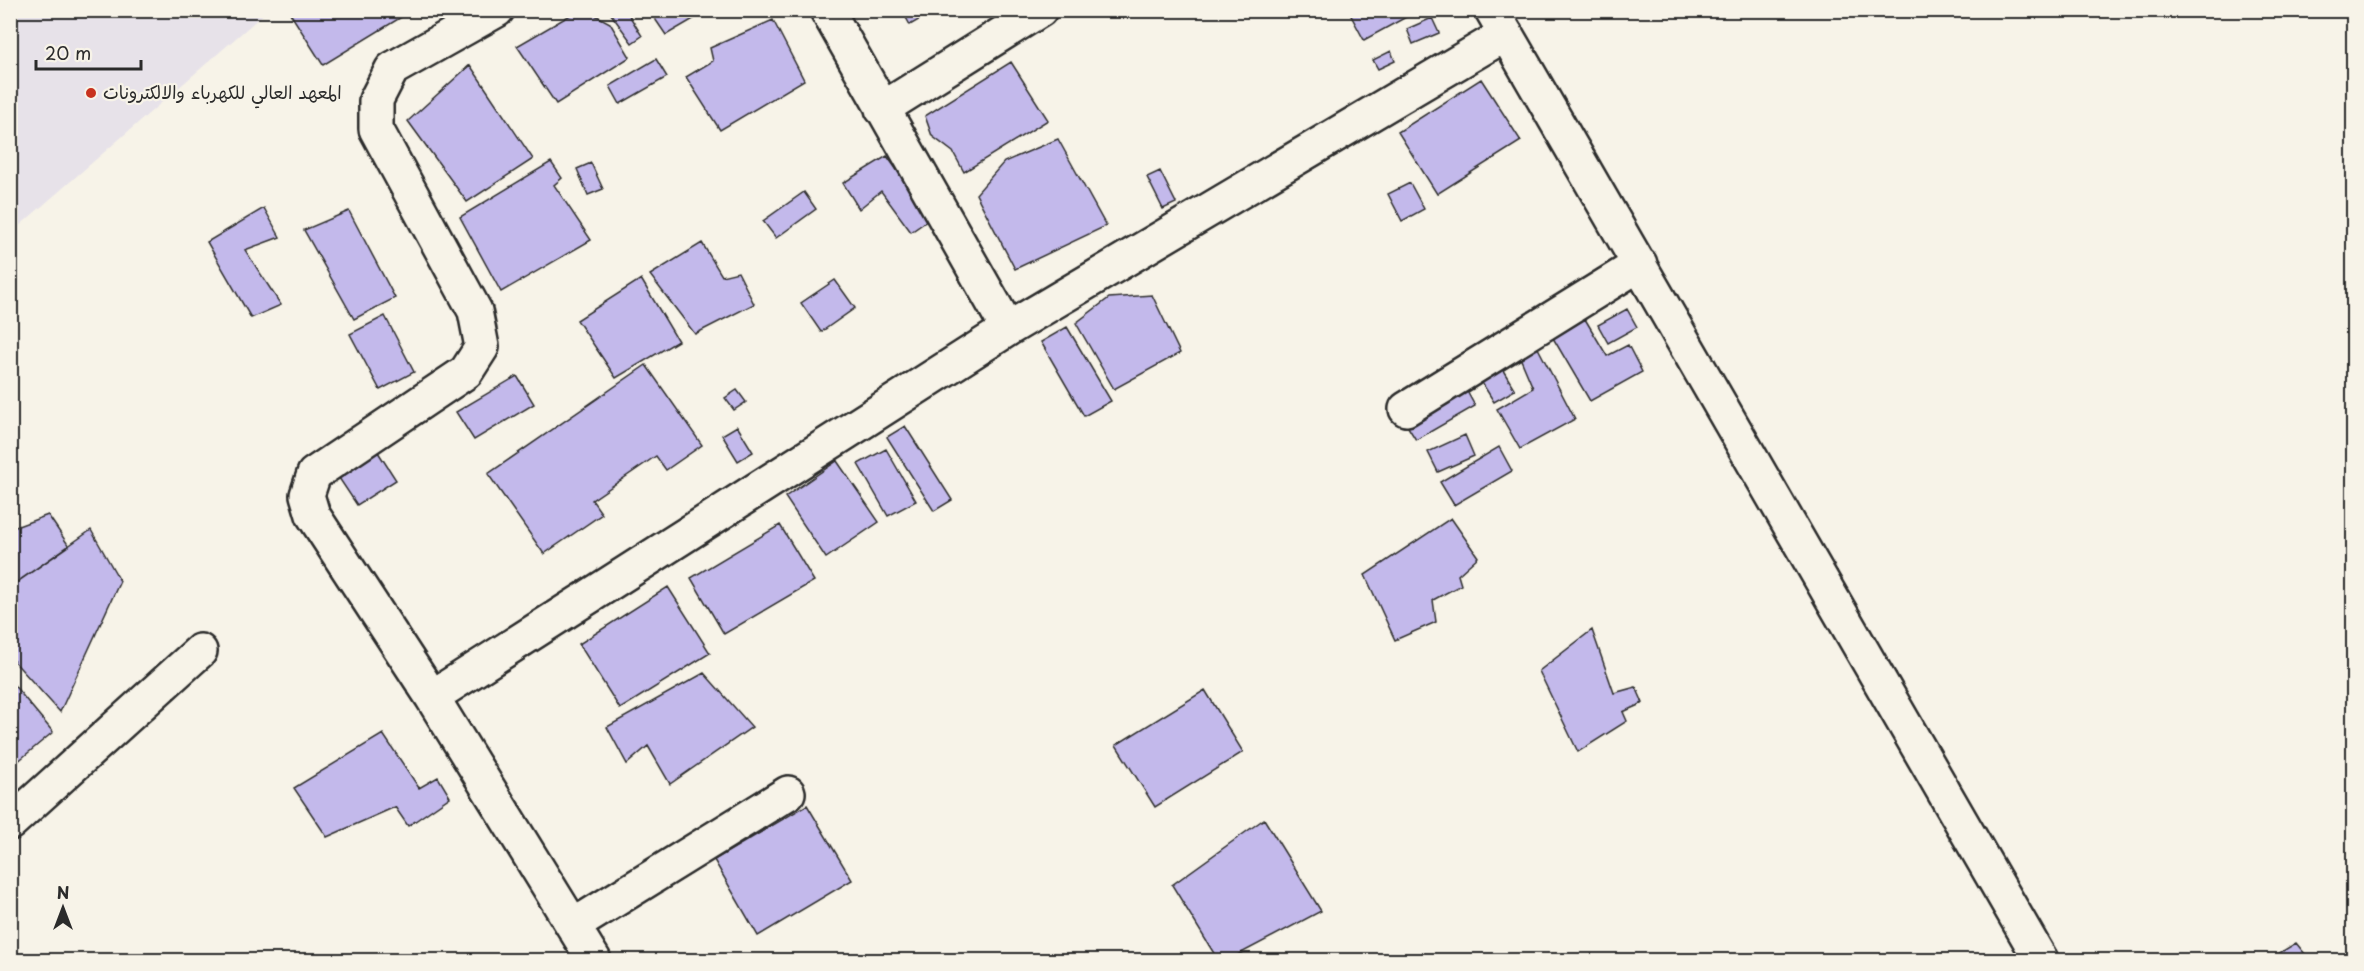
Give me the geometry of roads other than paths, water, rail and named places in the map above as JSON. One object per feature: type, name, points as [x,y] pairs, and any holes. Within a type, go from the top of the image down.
[{"type":"street","points":[[497,10],[392,69],[376,100],[376,129],[475,311],[482,347],[466,372],[314,474],[307,495],[313,515],[432,697],[594,960]]},
{"type":"street","points":[[827,10],[1008,329]]},
{"type":"street","points":[[882,109],[1040,10]]},
{"type":"street","points":[[432,697],[1008,329],[1499,22],[2041,960]]},
{"type":"street","points":[[1406,409],[1640,264]]},
{"type":"street","points":[[10,823],[200,651]]},
{"type":"street","points":[[573,926],[788,793]]},
{"type":"place","name":"المعهد العالي للكهرباء والالكترونات","points":[[91,93]]}]
